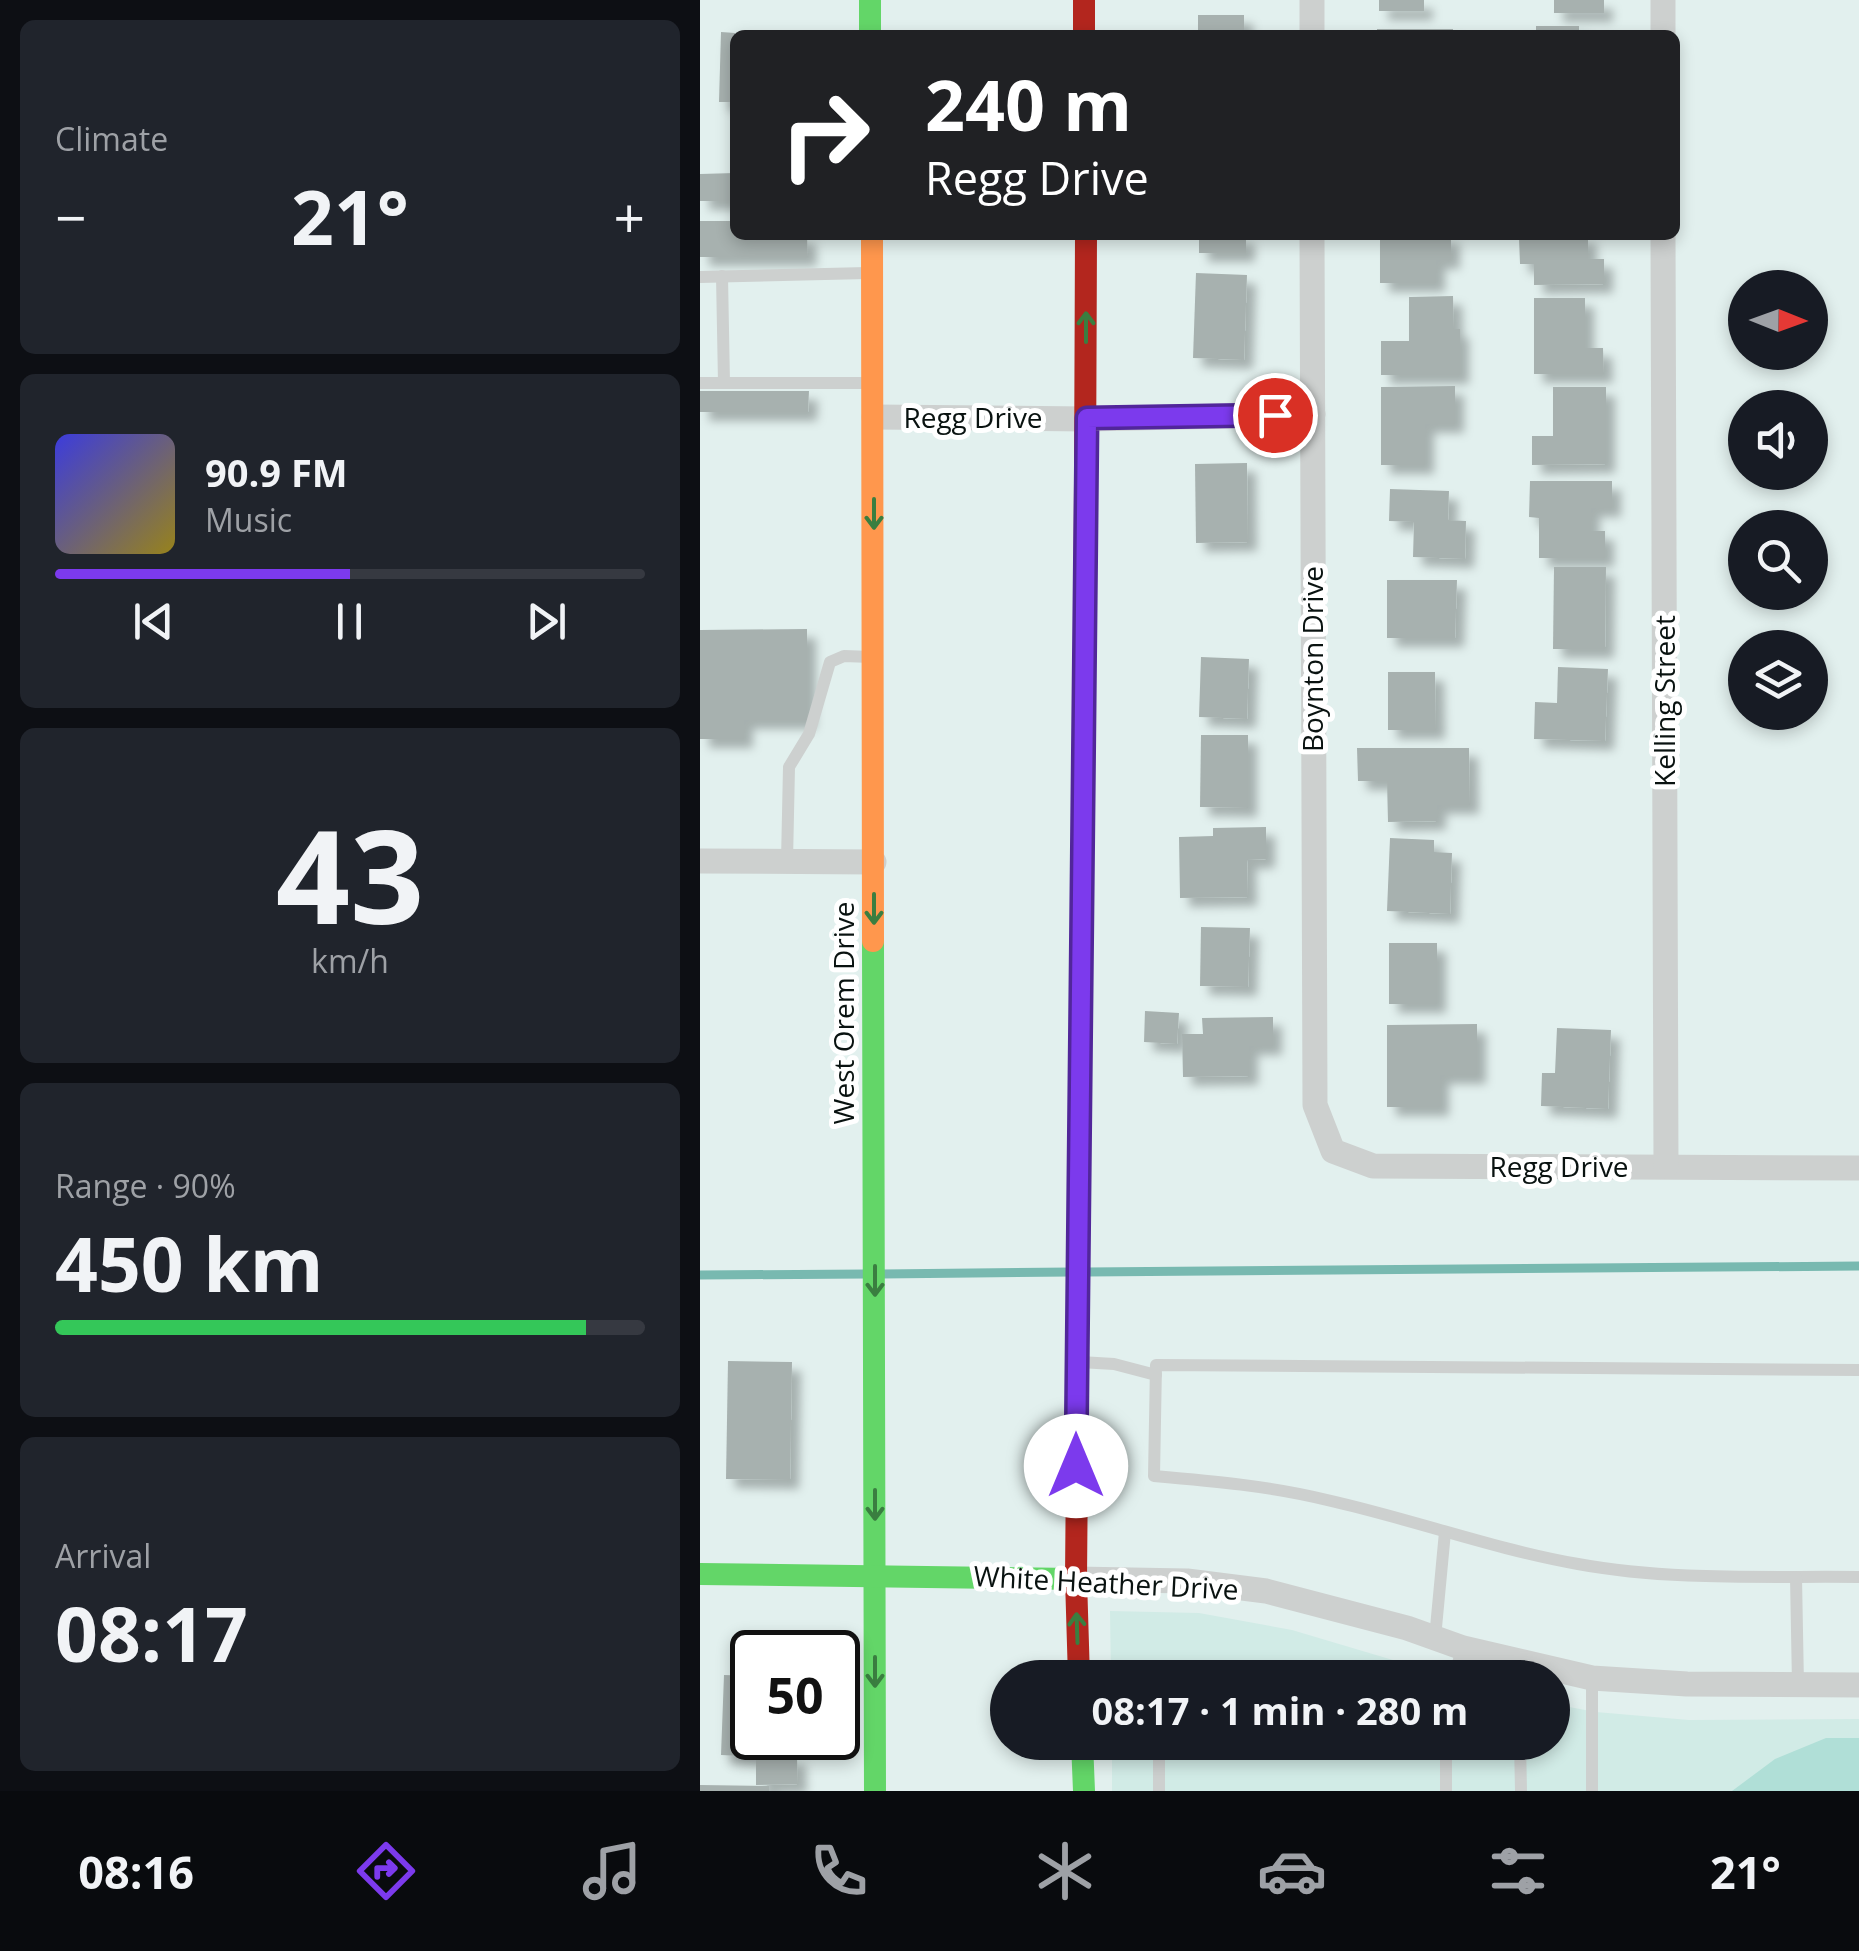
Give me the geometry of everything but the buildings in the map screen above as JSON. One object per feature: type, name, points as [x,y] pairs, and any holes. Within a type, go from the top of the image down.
[{"type":"main road","points":[[870,0],[870,30]]},
{"type":"main road","points":[[1084,0],[1084,30]]},
{"type":"main road","name":"West Orem Drive","points":[[872,240],[875,1791]]},
{"type":"main road","points":[[1078,1660],[1077,1362],[1086,240]]},
{"type":"main road","name":"White Heather Drive","points":[[700,1574],[1076,1580]]},
{"type":"main road","points":[[1083,1760],[1084,1791]]},
{"type":"street","points":[[1312,0],[1312,30]]},
{"type":"street","points":[[1662,0],[1663,30]]},
{"type":"street","name":"Boynton Drive","points":[[1312,240],[1314,1084]]},
{"type":"street","name":"Kelling Street","points":[[1663,240],[1666,1166]]},
{"type":"street","name":"Regg Drive","points":[[874,417],[1313,414]]},
{"type":"street","points":[[700,861],[874,862]]},
{"type":"street","name":"Regg Drive","points":[[1314,1084],[1314,1104],[1332,1150],[1373,1166],[1859,1168]]},
{"type":"street","name":"White Heather Drive","points":[[1076,1580],[1187,1582],[1266,1591],[1435,1638],[1494,1660]]},
{"type":"street","name":"White Heather Drive","points":[[1570,1676],[1688,1684],[1859,1685]]},
{"type":"lane","points":[[700,276],[872,273]]},
{"type":"lane","points":[[722,276],[724,383]]},
{"type":"lane","points":[[700,383],[873,383]]},
{"type":"lane","points":[[787,861],[790,767],[809,734],[830,662],[844,656],[874,656]]},
{"type":"lane","points":[[1077,1362],[1114,1364],[1156,1375]]},
{"type":"lane","points":[[1859,1370],[1156,1365],[1154,1476],[1235,1483],[1326,1499],[1510,1551],[1654,1574],[1859,1577]]},
{"type":"lane","points":[[1435,1638],[1445,1532]]},
{"type":"lane","points":[[1796,1576],[1798,1685]]},
{"type":"lane","points":[[1459,1660],[1463,1648]]},
{"type":"lane","points":[[1592,1678],[1592,1791]]},
{"type":"lane","points":[[1158,1791],[1159,1760]]},
{"type":"lane","points":[[1446,1760],[1446,1791]]},
{"type":"lane","points":[[1520,1760],[1520,1791]]},
{"type":"shaded area","points":[[1110,1611],[1199,1613],[1292,1630],[1393,1660],[1111,1660]]},
{"type":"shaded area","points":[[1570,1707],[1689,1720],[1859,1719],[1859,1791],[1112,1791],[1112,1760],[1570,1760]]},
{"type":"green space","points":[[1826,1738],[1859,1738],[1859,1791],[1732,1791],[1775,1759]]},
{"type":"waterway","points":[[1087,1272],[1859,1266]]},
{"type":"waterway","points":[[882,1274],[1071,1272]]},
{"type":"waterway","points":[[700,1275],[866,1274]]},
{"type":"traffic: fast","points":[[870,0],[870,30]]},
{"type":"traffic: fast","points":[[1078,1347],[1084,737]]},
{"type":"traffic: fast","points":[[873,941],[875,1791]]},
{"type":"traffic: fast","points":[[700,1574],[1076,1579]]},
{"type":"traffic: fast","points":[[1083,1760],[1084,1791]]},
{"type":"traffic: slow","points":[[872,240],[873,941]]},
{"type":"traffic: jam","points":[[1084,0],[1084,30]]},
{"type":"traffic: jam","points":[[1084,737],[1086,240]]},
{"type":"traffic: jam","points":[[1078,1347],[1078,1660]]},
{"type":"route","points":[[1076,1466],[1087,418],[1275,415]]}]
